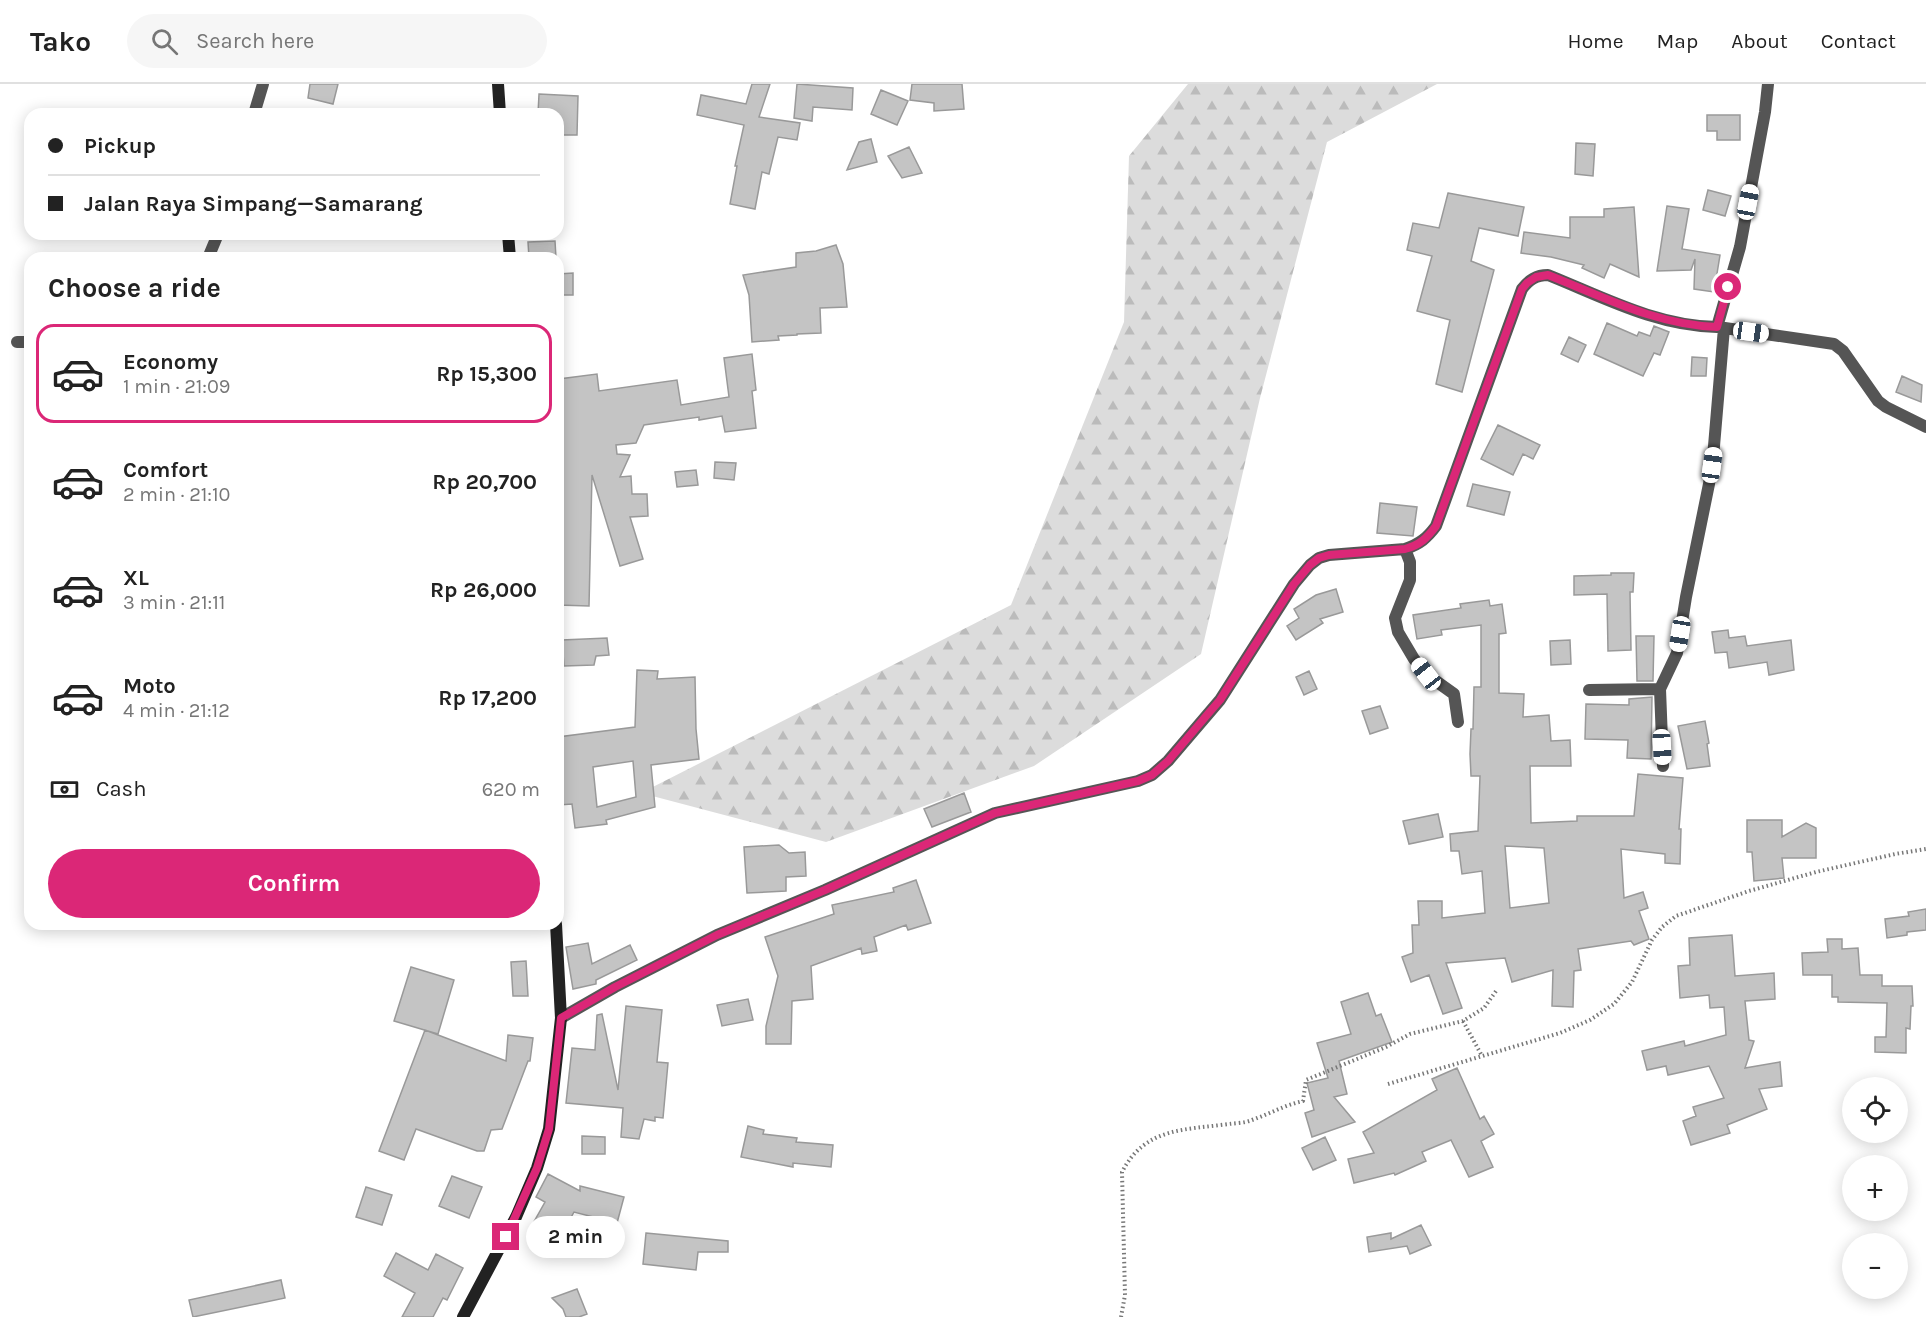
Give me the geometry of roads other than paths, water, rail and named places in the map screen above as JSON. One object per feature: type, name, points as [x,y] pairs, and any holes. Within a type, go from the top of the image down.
[{"type":"main road","points":[[498,84],[500,108]]},
{"type":"main road","points":[[464,1317],[516,1217],[537,1168],[549,1129],[561,1018],[556,930]]},
{"type":"street","points":[[256,108],[263,84]]},
{"type":"street","points":[[1663,766],[1660,689],[1677,652],[1709,484],[1714,446],[1720,327],[1740,247],[1768,84]]},
{"type":"street","points":[[561,1018],[615,987],[717,935],[825,890],[995,813],[1138,781],[1152,775],[1168,761],[1220,700],[1279,606],[1310,565],[1319,558],[1329,555],[1405,549],[1423,541],[1436,526],[1522,289],[1531,280],[1548,275],[1654,318],[1686,325],[1720,327],[1834,344],[1843,351],[1878,401],[1926,427]]},
{"type":"street","points":[[17,342],[24,342]]},
{"type":"street","points":[[1405,549],[1410,562],[1410,580],[1395,618],[1398,632],[1426,674],[1454,694],[1458,722]]},
{"type":"street","points":[[1589,690],[1660,689]]}]
